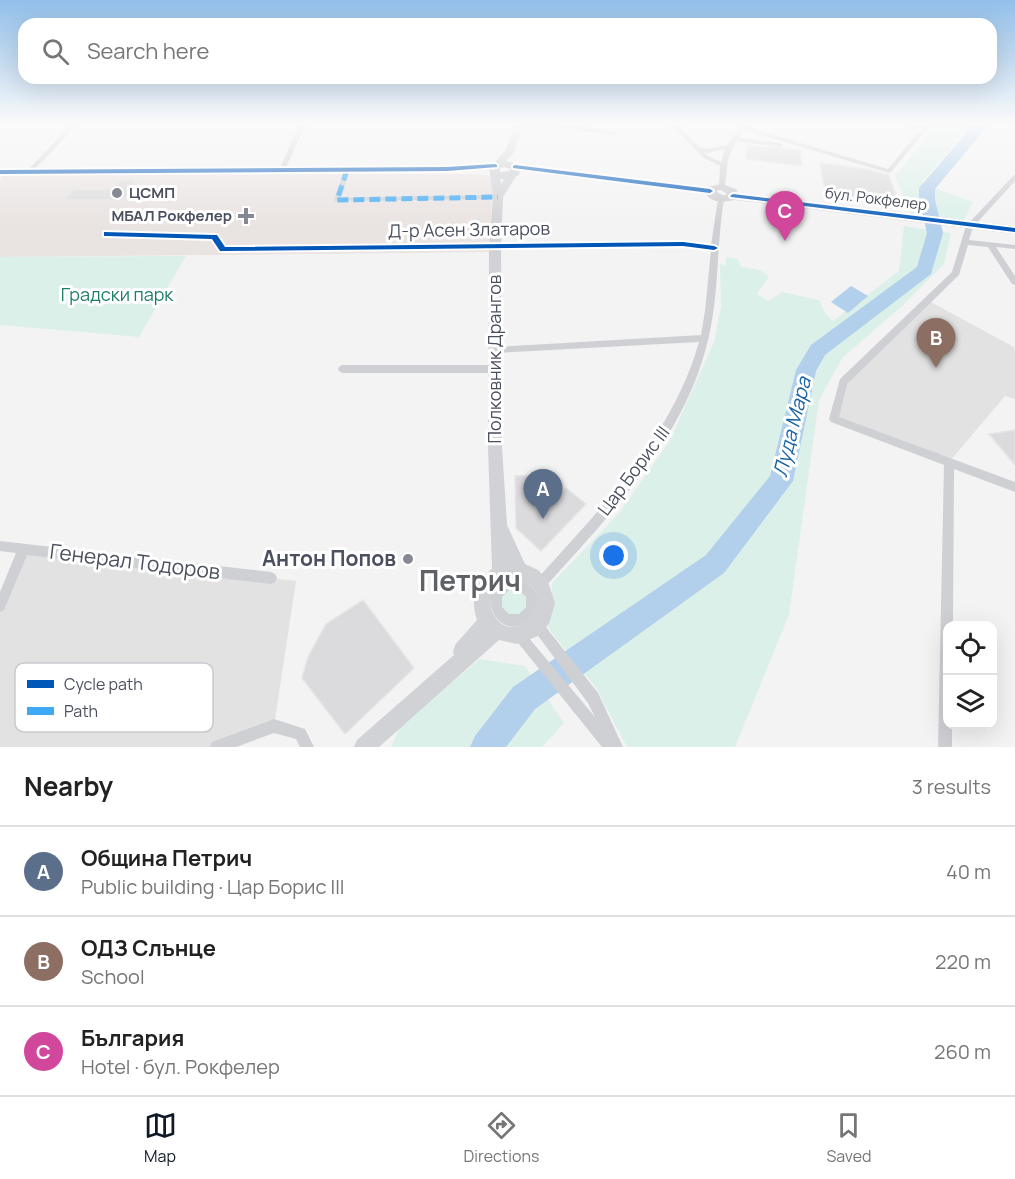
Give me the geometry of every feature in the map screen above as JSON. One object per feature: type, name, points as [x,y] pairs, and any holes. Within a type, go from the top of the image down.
[{"type":"main road","points":[[0,172],[495,169],[503,177],[514,170],[551,172],[710,191],[712,188],[722,187],[729,189],[733,196],[730,199],[721,199],[712,195],[710,191]]},
{"type":"main road","name":"бул. Рокфелер","points":[[733,196],[1015,230]]},
{"type":"street","points":[[30,171],[43,158]]},
{"type":"street","points":[[282,170],[287,158]]},
{"type":"street","points":[[495,169],[504,158]]},
{"type":"street","points":[[511,158],[514,170]]},
{"type":"street","points":[[708,158],[723,165]]},
{"type":"street","points":[[722,187],[725,158]]},
{"type":"street","points":[[848,158],[889,171],[900,158]]},
{"type":"street","name":"Полковник Дрангов","points":[[495,169],[498,197],[495,247],[498,520],[521,579]]},
{"type":"street","points":[[347,170],[337,200],[498,197]]},
{"type":"street","name":"Полковник Дрангов","points":[[498,197],[514,170]]},
{"type":"street","points":[[1015,177],[970,226],[956,273],[843,382],[834,419],[1015,487]]},
{"type":"street","name":"Цар Борис III","points":[[521,579],[611,505],[643,465],[671,423],[696,368],[704,338],[721,199]]},
{"type":"street","name":"Д-р Асен Златаров","points":[[107,234],[214,237],[223,249],[683,244],[714,248]]},
{"type":"street","points":[[966,242],[1015,247]]},
{"type":"street","points":[[990,244],[1015,282]]},
{"type":"street","points":[[495,350],[704,338]]},
{"type":"street","points":[[342,369],[495,369]]},
{"type":"street","points":[[946,747],[949,462]]},
{"type":"street","name":"Генерал Тодоров","points":[[0,546],[270,578]]},
{"type":"street","points":[[0,606],[24,549]]},
{"type":"street","points":[[542,632],[511,635],[493,626],[484,612],[483,593],[487,585],[521,579],[543,592],[545,609],[542,632],[593,698],[616,747]]},
{"type":"street","points":[[364,747],[438,681],[493,626]]},
{"type":"street","points":[[519,635],[611,747]]},
{"type":"street","points":[[383,747],[394,719]]},
{"type":"street","points":[[217,747],[274,726],[300,734],[307,747]]},
{"type":"shaded area","name":"МБАЛ Рокфелер","points":[[3,175],[487,175],[493,179],[489,252],[0,257],[0,179]]},
{"type":"shaded area","points":[[927,300],[1014,347],[1015,354],[1015,399],[1005,396],[949,462],[834,419],[843,382]]},
{"type":"shaded area","points":[[24,549],[296,581],[274,726],[217,747],[0,747],[0,606]]},
{"type":"green space","points":[[910,158],[943,158],[921,183],[973,202],[963,222],[911,214],[895,176]]},
{"type":"green space","points":[[904,226],[951,233],[944,264],[901,307],[843,357],[819,400],[789,615],[735,747],[627,747],[596,688],[548,628],[552,583],[619,513],[669,442],[714,342],[721,307],[720,264],[726,266],[726,257],[738,259],[741,267],[760,270],[769,276],[757,294],[768,301],[782,292],[819,300],[825,313],[833,321],[899,271]]},
{"type":"green space","name":"Градски парк","points":[[186,256],[139,337],[0,325],[0,257]]},
{"type":"green space","points":[[514,589],[523,593],[527,602],[523,611],[514,615],[505,611],[501,602],[505,593]]},
{"type":"green space","points":[[480,659],[525,666],[564,723],[542,747],[391,747],[401,724]]},
{"type":"water","points":[[851,286],[868,296],[848,313],[831,302]]},
{"type":"building","points":[[801,158],[802,166],[747,159]]},
{"type":"building","points":[[820,163],[867,169],[889,175],[899,206],[826,196]]},
{"type":"building","name":"ЦСМП","points":[[120,180],[137,180],[132,186],[167,186],[161,196],[126,196],[123,200],[64,200],[74,189],[113,189]]},
{"type":"building","points":[[1015,430],[1015,465],[989,434]]},
{"type":"building","points":[[541,475],[543,511],[566,488],[586,504],[541,551],[516,528],[515,476]]},
{"type":"building","points":[[363,600],[414,668],[345,734],[302,678],[308,657],[326,624]]},
{"type":"waterway","name":"Луда Мара","points":[[486,747],[524,698],[715,564],[781,481],[806,370],[818,350],[925,270],[935,233],[927,200],[927,188],[953,158]]},
{"type":"marked path","points":[[347,170],[337,200],[498,197]]},
{"type":"cycle path","points":[[0,172],[447,169],[495,166]]},
{"type":"cycle path","points":[[515,167],[710,191]]},
{"type":"cycle path","points":[[733,196],[1015,230]]},
{"type":"cycle path","points":[[107,234],[214,237],[223,249],[683,244],[714,248]]},
{"type":"place","name":"ЦСМП","points":[[117,193]]},
{"type":"place","name":"МБАЛ Рокфелер","points":[[246,216]]},
{"type":"place","name":"България","points":[[785,241]]},
{"type":"place","name":"ОДЗ Слънце","points":[[936,368]]},
{"type":"place","name":"Община Петрич","points":[[543,519]]},
{"type":"place","name":"Антон Попов","points":[[408,559]]},
{"type":"district","name":"Петрич","points":[[470,581]]}]
